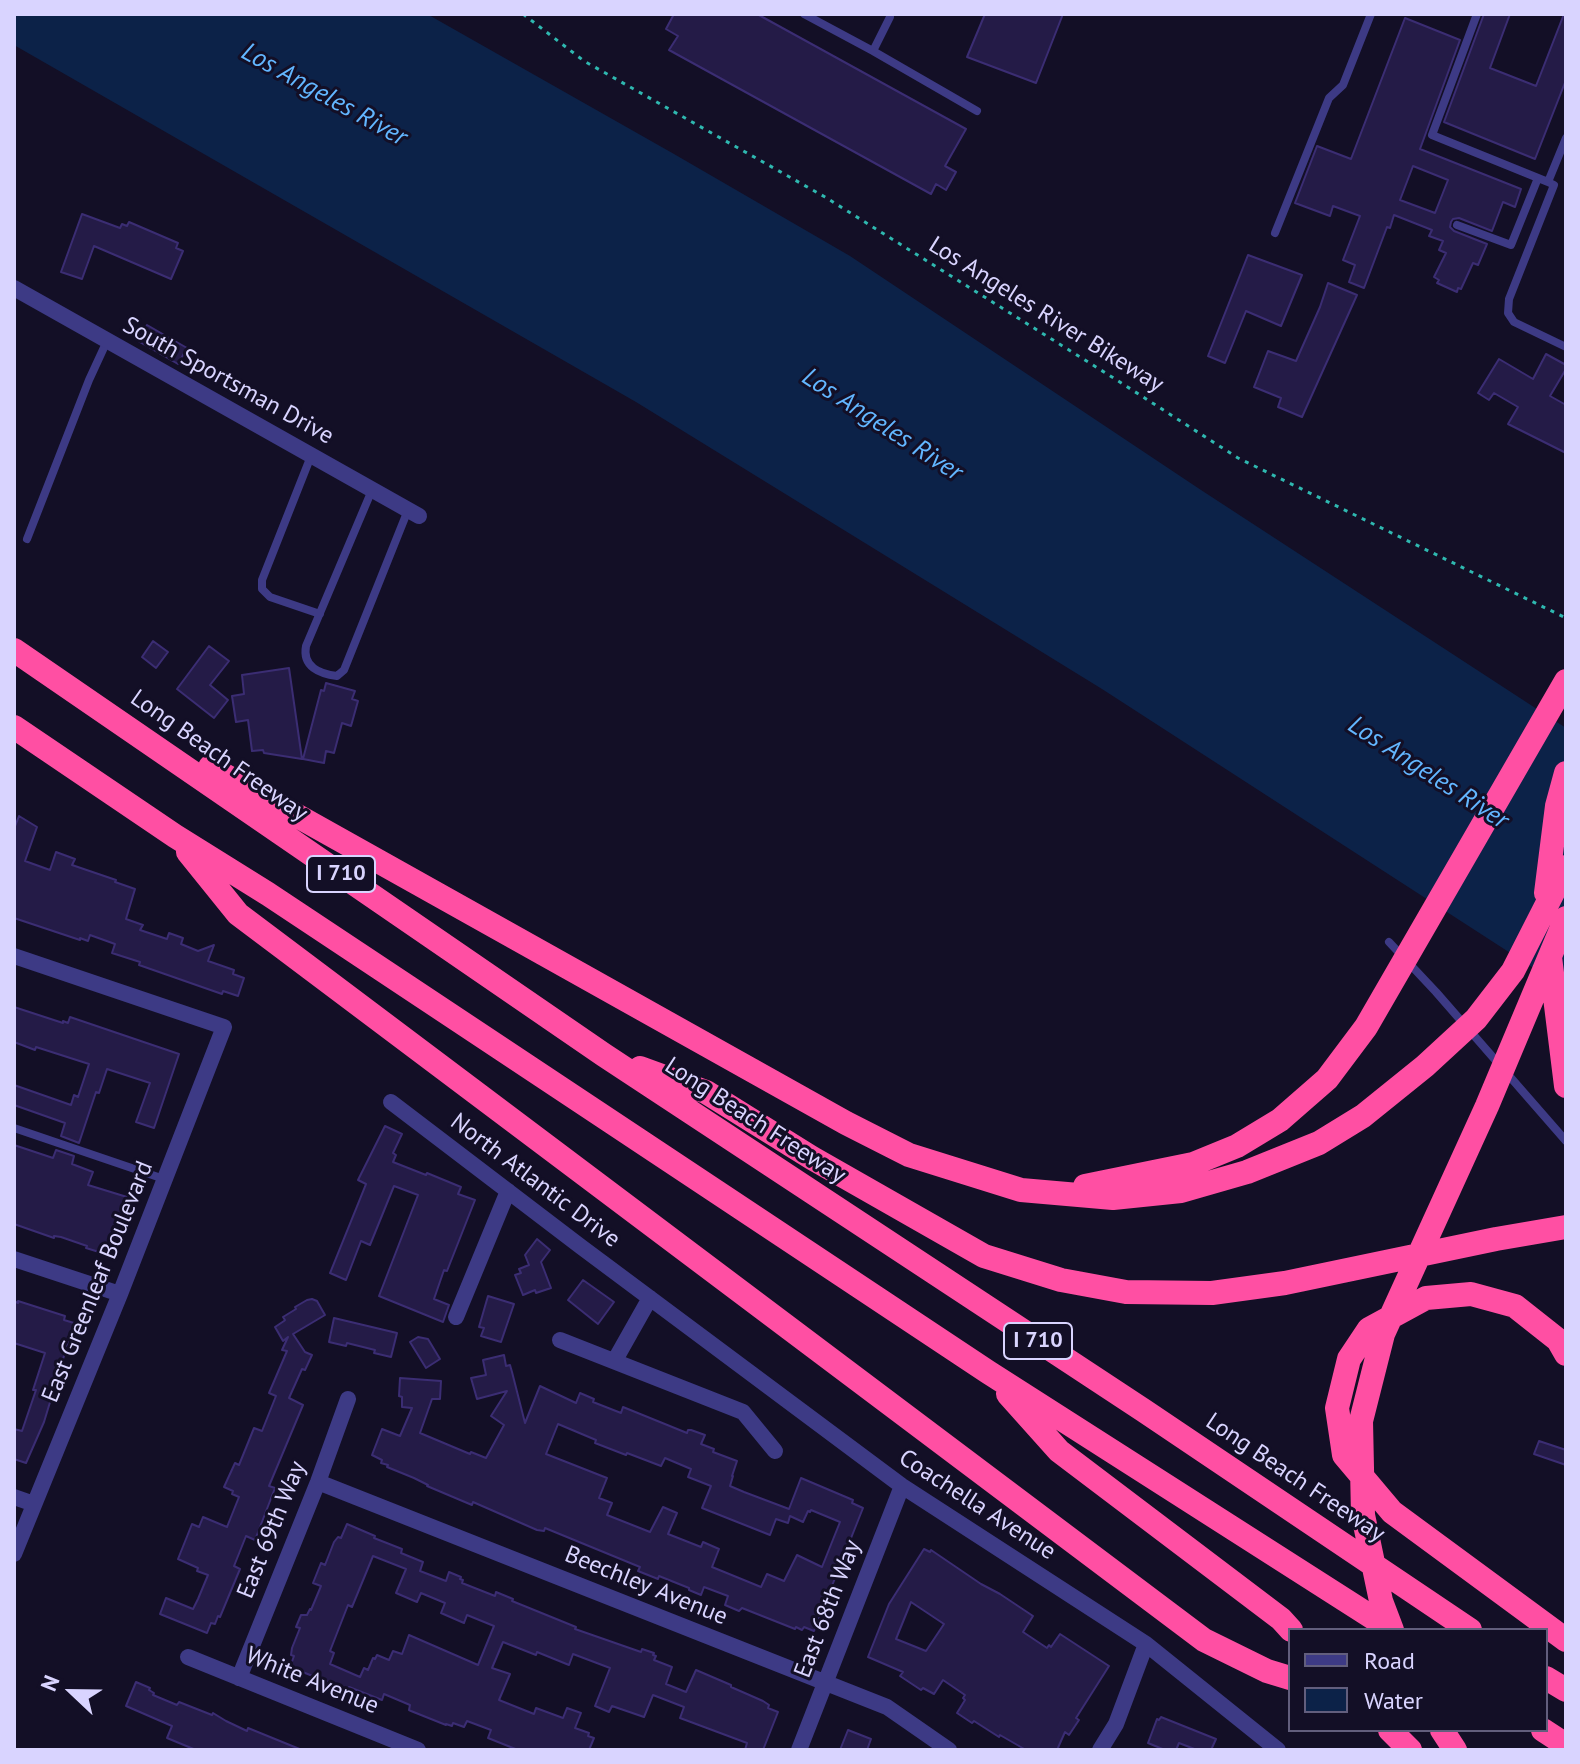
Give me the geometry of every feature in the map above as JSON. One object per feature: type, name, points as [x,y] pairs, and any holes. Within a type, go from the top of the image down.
[{"type":"highway","name":"Long Beach Freeway","points":[[14,650],[604,1055],[1467,1628]]},
{"type":"highway","points":[[1051,1193],[1193,1164],[1237,1146],[1280,1120],[1327,1079],[1366,1027],[1566,681]]},
{"type":"highway","points":[[77,692],[846,1123],[909,1155],[1021,1190],[1113,1198],[1181,1191],[1247,1172],[1319,1143],[1363,1116],[1425,1066],[1476,1019],[1513,971],[1566,867]]},
{"type":"highway","name":"I 710","points":[[14,727],[988,1372],[1389,1628]]},
{"type":"highway","points":[[1566,773],[1557,806],[1544,906],[1566,1086]]},
{"type":"highway","points":[[175,836],[238,914],[1204,1640],[1267,1671],[1288,1677]]},
{"type":"highway","points":[[1391,1628],[1381,1601],[1363,1515],[1361,1421],[1383,1334],[1487,1106],[1566,918]]},
{"type":"highway","points":[[604,1055],[706,1092],[812,1158],[984,1256],[1061,1280],[1126,1292],[1212,1293],[1285,1283],[1566,1227]]},
{"type":"highway","points":[[1566,1354],[1558,1340],[1515,1306],[1471,1294],[1426,1298],[1369,1329],[1349,1359],[1337,1408],[1344,1455],[1392,1512],[1566,1640]]},
{"type":"highway","points":[[988,1372],[1059,1451],[1289,1628]]},
{"type":"highway","points":[[1548,1680],[1566,1690]]},
{"type":"highway","points":[[1392,1732],[1410,1750]]},
{"type":"highway","points":[[1443,1732],[1455,1750]]},
{"type":"highway","points":[[1546,1732],[1566,1745]]},
{"type":"street","name":"South Sportsman Drive","points":[[14,288],[414,513]]},
{"type":"street","name":"East Greenleaf Boulevard","points":[[14,956],[224,1027],[14,1554]]},
{"type":"street","name":"North Atlantic Drive","points":[[391,1102],[650,1298]]},
{"type":"street","points":[[456,1317],[508,1191]]},
{"type":"street","points":[[14,1259],[120,1294]]},
{"type":"street","points":[[615,1360],[650,1298]]},
{"type":"street","name":"Coachella Avenue","points":[[650,1298],[902,1486],[1146,1644],[1278,1750]]},
{"type":"street","points":[[560,1340],[743,1412],[775,1451]]},
{"type":"street","name":"East 69th Way","points":[[239,1678],[348,1399]]},
{"type":"street","name":"Beechley Avenue","points":[[318,1482],[887,1707],[949,1750]]},
{"type":"street","name":"East 68th Way","points":[[799,1750],[902,1486]]},
{"type":"street","points":[[14,1497],[34,1504]]},
{"type":"street","points":[[1100,1750],[1116,1724],[1146,1644]]},
{"type":"street","name":"White Avenue","points":[[188,1657],[418,1750]]},
{"type":"lane","points":[[804,14],[977,111]]},
{"type":"lane","points":[[1275,233],[1329,98],[1343,85],[1371,14]]},
{"type":"lane","points":[[1477,14],[1432,135],[1554,185],[1509,299],[1508,313],[1514,322],[1566,347]]},
{"type":"lane","points":[[873,51],[892,15]]},
{"type":"lane","points":[[1548,182],[1566,138]]},
{"type":"lane","points":[[1457,225],[1511,245],[1538,178]]},
{"type":"lane","points":[[27,539],[107,340]]},
{"type":"lane","points":[[311,455],[262,580],[262,589],[270,597],[320,614]]},
{"type":"lane","points":[[372,490],[305,654],[307,663],[314,669],[337,676],[344,670],[414,513]]},
{"type":"lane","points":[[1389,942],[1566,1141]]},
{"type":"lane","points":[[14,1128],[165,1179]]},
{"type":"path","name":"Los Angeles River Bikeway","points":[[523,14],[584,61],[825,197],[1238,458],[1566,618]]},
{"type":"water","name":"Los Angeles River","points":[[14,14],[427,14],[850,256],[1566,728],[1566,989],[1102,689],[636,402],[14,45]]},
{"type":"building","points":[[674,14],[757,14],[966,129],[945,166],[956,172],[946,190],[936,184],[931,194],[669,50],[678,36],[666,29]]},
{"type":"building","points":[[985,14],[1063,14],[1036,83],[967,57]]},
{"type":"building","points":[[1484,14],[1510,14],[1490,68],[1536,86],[1566,14],[1566,80],[1535,159],[1444,122]]},
{"type":"building","points":[[1405,18],[1460,40],[1420,149],[1521,189],[1515,207],[1503,202],[1492,231],[1459,218],[1451,222],[1450,227],[1454,231],[1487,244],[1478,265],[1473,263],[1457,292],[1437,283],[1439,280],[1434,277],[1446,253],[1439,250],[1443,241],[1429,236],[1432,230],[1394,215],[1364,288],[1349,282],[1355,265],[1343,260],[1360,216],[1333,206],[1330,216],[1295,203],[1317,146],[1351,159]],"holes":[[[1413,166],[1448,180],[1435,213],[1400,200]]]},
{"type":"building","points":[[82,214],[120,228],[129,222],[178,243],[176,248],[183,251],[171,279],[94,246],[82,279],[61,272]]},
{"type":"building","points":[[1248,255],[1302,275],[1281,326],[1246,311],[1225,363],[1208,356]]},
{"type":"building","points":[[1328,283],[1357,295],[1302,417],[1278,407],[1281,398],[1254,387],[1268,351],[1296,361]]},
{"type":"building","points":[[147,325],[187,348],[178,364],[138,341]]},
{"type":"building","points":[[1546,354],[1566,365],[1550,396],[1566,405],[1566,453],[1508,424],[1518,407],[1494,393],[1489,400],[1478,393],[1499,359],[1533,379]]},
{"type":"building","points":[[153,641],[168,652],[156,668],[142,657]]},
{"type":"building","points":[[209,646],[229,661],[210,685],[228,700],[214,718],[177,689]]},
{"type":"building","points":[[289,668],[302,759],[264,753],[263,750],[252,751],[248,720],[236,722],[232,696],[244,694],[242,675]]},
{"type":"building","points":[[326,683],[355,691],[352,699],[358,701],[351,726],[342,723],[334,753],[326,751],[324,763],[303,759],[321,690],[324,691]]},
{"type":"building","points":[[19,816],[37,827],[25,861],[50,870],[56,852],[75,859],[72,865],[135,889],[126,919],[143,925],[140,930],[167,939],[169,933],[183,938],[181,944],[198,951],[214,945],[208,961],[234,970],[233,974],[244,978],[238,996],[223,991],[222,994],[139,965],[140,962],[112,953],[115,944],[90,935],[88,941],[80,940],[14,918],[14,829]]},
{"type":"building","points":[[14,1007],[63,1023],[68,1023],[70,1017],[179,1054],[154,1128],[136,1122],[150,1083],[107,1069],[79,1143],[61,1136],[65,1123],[14,1105],[14,1085],[71,1105],[74,1095],[78,1097],[89,1064],[14,1042]]},
{"type":"building","points":[[385,1126],[402,1134],[393,1153],[396,1155],[393,1162],[461,1187],[458,1194],[475,1200],[434,1299],[449,1305],[443,1322],[379,1296],[418,1195],[394,1186],[370,1245],[361,1241],[346,1280],[330,1273],[366,1184],[358,1180]]},
{"type":"building","points":[[14,1145],[53,1158],[56,1150],[74,1156],[72,1164],[93,1172],[88,1185],[127,1197],[108,1253],[14,1224]]},
{"type":"building","points":[[537,1239],[550,1250],[541,1262],[551,1288],[523,1295],[515,1275],[521,1273],[519,1269],[529,1265],[525,1255]]},
{"type":"building","points":[[583,1280],[614,1302],[598,1324],[568,1300]]},
{"type":"building","points":[[488,1296],[514,1304],[501,1342],[481,1336],[484,1328],[479,1327]]},
{"type":"building","points":[[312,1299],[317,1301],[325,1315],[293,1334],[305,1352],[312,1355],[289,1398],[303,1405],[269,1486],[275,1488],[255,1540],[246,1536],[234,1566],[240,1569],[220,1617],[215,1624],[211,1623],[207,1633],[160,1614],[166,1598],[193,1609],[198,1599],[208,1575],[178,1559],[192,1524],[199,1527],[203,1517],[227,1527],[239,1497],[224,1487],[235,1463],[239,1465],[254,1428],[262,1431],[276,1396],[269,1393],[287,1351],[282,1350],[288,1337],[283,1341],[275,1327],[295,1307]]},
{"type":"building","points":[[14,1301],[65,1316],[64,1320],[74,1323],[44,1422],[26,1463],[14,1459],[14,1429],[22,1431],[45,1353],[14,1343]]},
{"type":"building","points":[[334,1318],[397,1333],[391,1357],[347,1343],[346,1346],[329,1342]]},
{"type":"building","points":[[418,1337],[428,1339],[440,1359],[426,1368],[410,1342]]},
{"type":"building","points":[[504,1355],[506,1366],[510,1365],[525,1423],[540,1386],[576,1403],[580,1393],[621,1413],[623,1407],[687,1433],[691,1430],[705,1435],[701,1444],[737,1461],[730,1486],[744,1492],[789,1509],[801,1478],[853,1500],[852,1503],[863,1508],[814,1631],[804,1627],[802,1630],[795,1629],[742,1608],[739,1611],[725,1605],[728,1596],[704,1587],[701,1595],[659,1576],[658,1579],[638,1571],[640,1567],[545,1528],[544,1531],[537,1530],[473,1502],[472,1505],[387,1467],[372,1455],[382,1429],[400,1436],[412,1408],[402,1407],[400,1378],[441,1381],[440,1399],[432,1399],[420,1433],[486,1458],[504,1425],[491,1416],[507,1391],[477,1399],[471,1378],[486,1375],[483,1360]],"holes":[[[558,1424],[596,1440],[595,1443],[661,1466],[665,1458],[691,1469],[688,1477],[711,1486],[702,1508],[770,1535],[776,1519],[788,1523],[790,1516],[803,1522],[811,1510],[840,1522],[822,1567],[797,1555],[784,1581],[767,1574],[761,1587],[712,1567],[719,1549],[703,1542],[701,1547],[668,1534],[677,1513],[663,1507],[650,1532],[607,1515],[612,1503],[599,1498],[607,1478],[546,1454]]]},
{"type":"building","points":[[1539,1441],[1566,1450],[1566,1465],[1534,1454]]},
{"type":"building","points":[[347,1524],[423,1562],[420,1571],[446,1581],[449,1572],[461,1577],[462,1583],[495,1596],[496,1592],[575,1629],[641,1652],[642,1649],[654,1653],[654,1660],[672,1667],[666,1684],[686,1692],[696,1670],[763,1701],[769,1705],[768,1708],[778,1712],[763,1750],[745,1750],[747,1743],[680,1718],[684,1707],[653,1695],[644,1717],[612,1706],[609,1712],[595,1706],[610,1668],[573,1654],[569,1665],[503,1642],[492,1668],[510,1674],[499,1700],[534,1714],[536,1708],[563,1718],[567,1708],[581,1713],[575,1728],[594,1738],[589,1750],[518,1750],[488,1738],[491,1730],[467,1721],[464,1727],[453,1723],[452,1726],[446,1725],[409,1710],[410,1705],[384,1694],[382,1700],[290,1667],[294,1656],[291,1655],[292,1648],[300,1628],[296,1627],[301,1615],[307,1615],[311,1610],[321,1586],[313,1583],[321,1563],[325,1565],[334,1542],[341,1538]],"holes":[[[373,1556],[406,1569],[396,1593],[417,1602],[421,1593],[445,1603],[441,1613],[464,1623],[467,1615],[494,1626],[478,1665],[409,1635],[402,1654],[393,1651],[389,1660],[377,1655],[360,1677],[330,1664],[334,1653],[330,1651],[348,1605],[352,1607]]]},
{"type":"building","points":[[924,1549],[931,1550],[1033,1616],[1023,1632],[1047,1648],[1060,1634],[1109,1666],[1076,1718],[1079,1720],[1069,1735],[1065,1732],[1057,1750],[1026,1750],[957,1713],[965,1695],[943,1680],[934,1694],[923,1688],[921,1690],[900,1676],[903,1672],[868,1657],[889,1604]],"holes":[[[911,1602],[944,1624],[926,1651],[896,1639]]]},
{"type":"building","points":[[136,1682],[150,1688],[153,1695],[177,1705],[179,1702],[213,1713],[247,1731],[248,1728],[302,1750],[196,1750],[167,1738],[172,1726],[126,1706]]},
{"type":"building","points":[[1161,1717],[1216,1739],[1211,1750],[1197,1750],[1179,1743],[1176,1750],[1165,1750],[1148,1743],[1157,1719]]},
{"type":"building","points":[[848,1730],[871,1739],[867,1750],[840,1750]]}]
